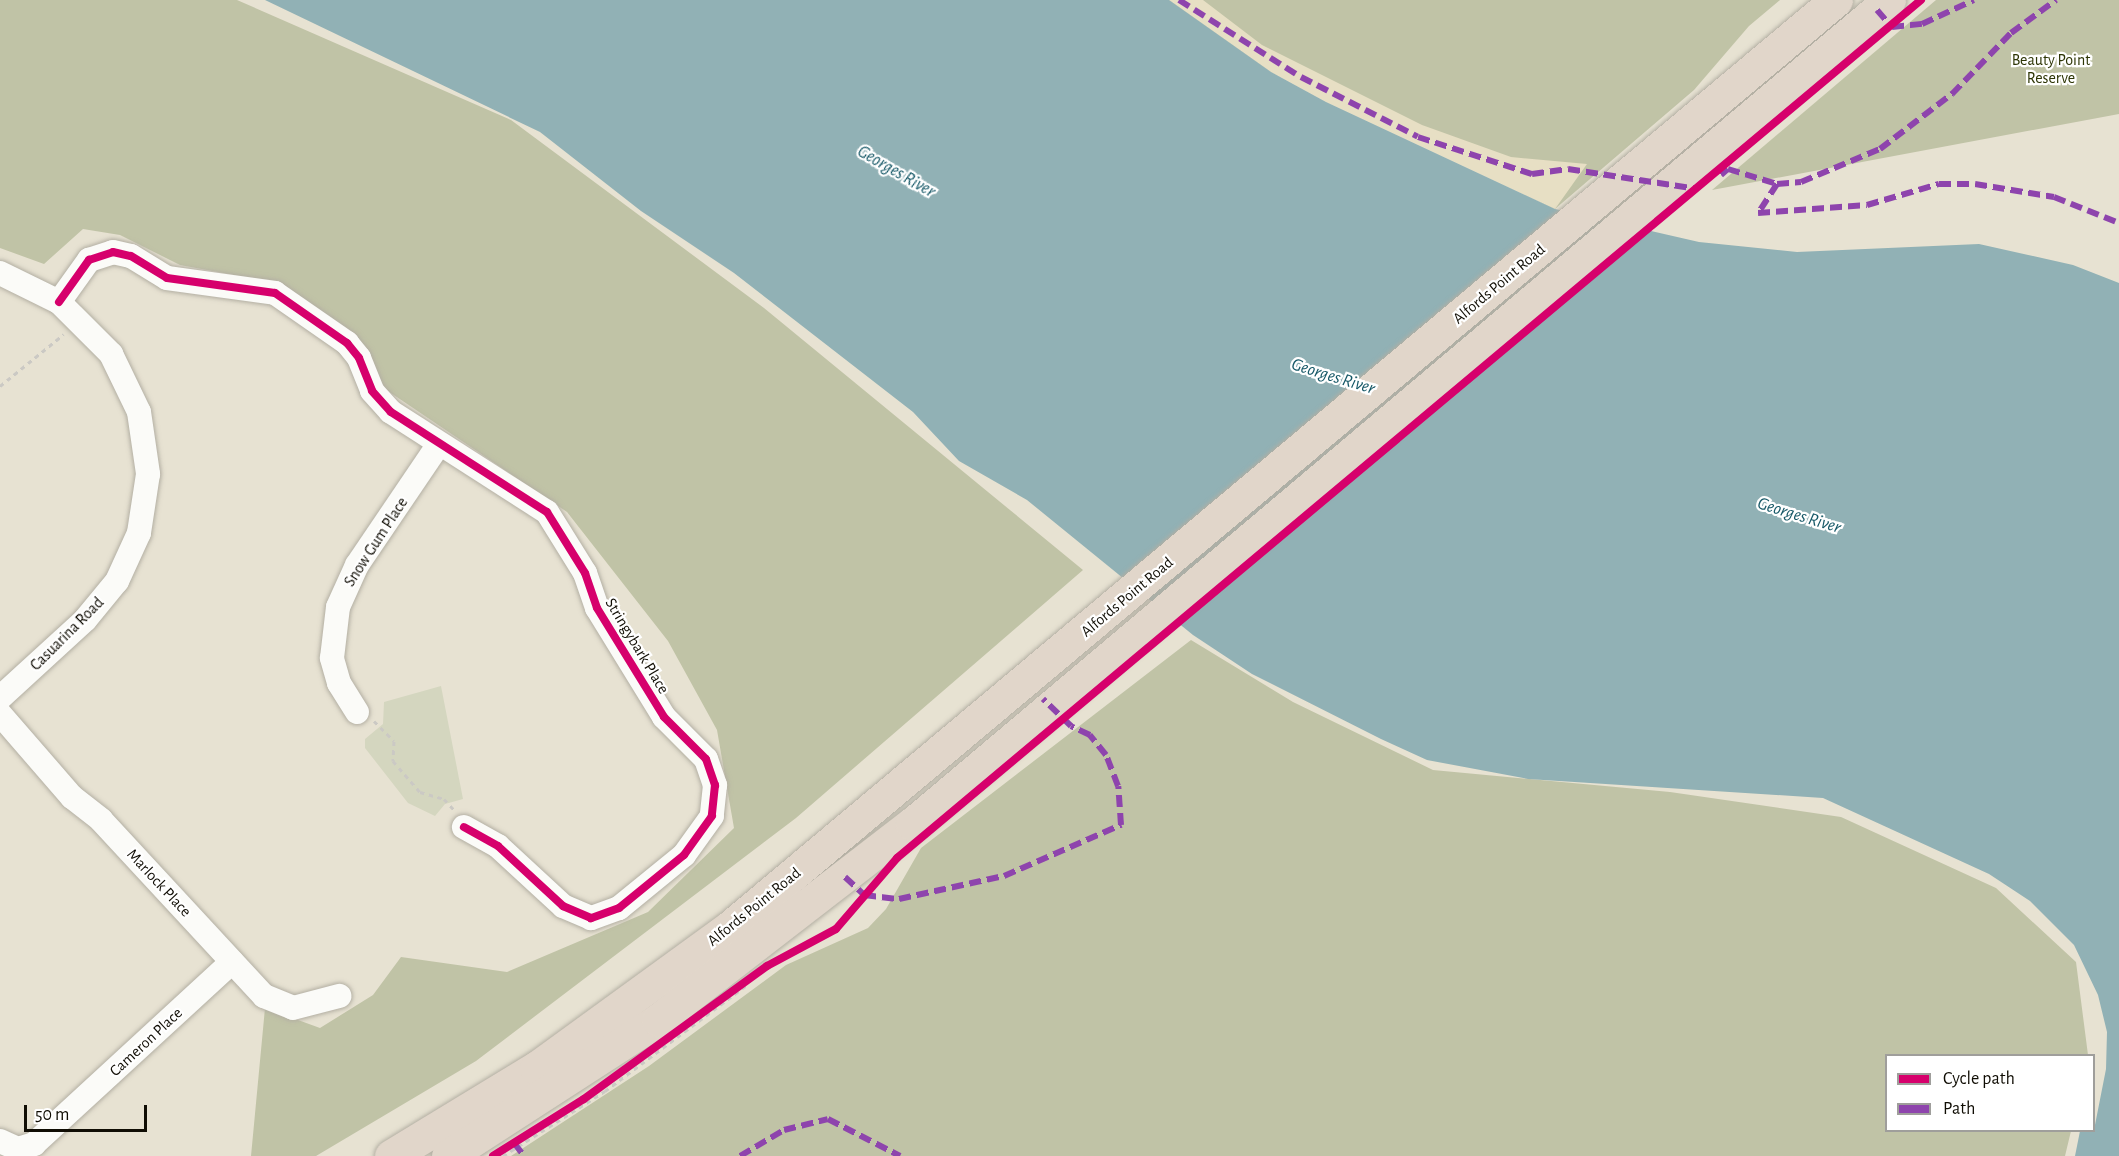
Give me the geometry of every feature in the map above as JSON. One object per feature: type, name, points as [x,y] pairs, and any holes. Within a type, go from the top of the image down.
[{"type":"highway","name":"Alfords Point Road","points":[[391,1156],[586,1034],[823,851],[1836,0]]},
{"type":"highway","name":"Alfords Point Road","points":[[448,1156],[623,1045],[912,824],[1758,113],[1889,0]]},
{"type":"street","name":"Stringybark Place","points":[[59,302],[89,260],[113,252],[131,256],[177,280],[267,290],[347,343],[377,399],[439,444],[548,512],[585,573],[597,608],[660,711],[706,759],[716,796],[708,825],[695,843],[600,918],[563,906],[498,846],[464,827]]},
{"type":"street","name":"Casuarina Road","points":[[0,273],[59,302],[98,337],[131,390],[146,443],[147,494],[133,550],[106,596],[0,698]]},
{"type":"street","name":"Snow Gum Place","points":[[357,712],[339,682],[333,658],[338,607],[357,565],[439,444]]},
{"type":"street","name":"Marlock Place","points":[[0,714],[72,797],[101,820],[264,996],[282,1005],[306,1007],[339,996]]},
{"type":"street","points":[[823,851],[845,877]]},
{"type":"street","name":"Cameron Place","points":[[0,1141],[18,1149],[34,1144],[232,962]]},
{"type":"path","points":[[62,328],[73,338]]},
{"type":"path","points":[[0,386],[67,332]]},
{"type":"path","points":[[357,712],[380,724],[394,741],[393,761],[420,792],[444,799],[464,827]]},
{"type":"path","points":[[493,1156],[584,1099],[759,972]]},
{"type":"path","points":[[503,1156],[598,1096],[750,982]]},
{"type":"green space","points":[[0,0],[237,0],[511,120],[764,308],[1083,570],[796,818],[476,1061],[316,1156],[251,1156],[265,1008],[320,1028],[373,995],[401,957],[507,972],[648,912],[734,828],[717,730],[668,641],[567,512],[385,389],[365,346],[278,283],[180,265],[120,235],[83,229],[44,264],[0,248]]},
{"type":"green space","points":[[1169,0],[1780,0],[1749,26],[1694,90],[1555,209],[1271,72]]},
{"type":"green space","name":"Beauty Point Reserve","points":[[1936,0],[2119,0],[2119,114],[1712,190]]},
{"type":"green space","points":[[1191,640],[1293,702],[1433,770],[1670,792],[1841,817],[1996,888],[2076,962],[2088,1054],[1885,1054],[1885,1132],[2071,1132],[2065,1156],[511,1156],[649,1066],[786,965],[868,928],[886,909],[921,848]]},
{"type":"green space","points":[[441,686],[463,799],[445,804],[435,816],[408,803],[365,748],[365,739],[383,724],[384,702]]},
{"type":"sand","points":[[1169,0],[1203,0],[1262,45],[1422,125],[1511,157],[1587,164],[1555,209],[1326,102],[1271,72]]},
{"type":"water","name":"Georges River","points":[[265,0],[1169,0],[1271,72],[1326,102],[1555,209],[1699,242],[1797,252],[1979,244],[2073,265],[2119,283],[2119,1156],[2075,1156],[2080,1132],[2095,1132],[2106,1069],[2107,1032],[2098,995],[2074,945],[2030,901],[1989,874],[1823,798],[1528,779],[1427,760],[1252,674],[1193,635],[1027,500],[959,461],[913,412],[734,273],[641,211],[540,132]]},
{"type":"marked path","points":[[1179,0],[1301,77],[1418,137],[1532,174],[1568,169],[1697,189]]},
{"type":"marked path","points":[[1877,10],[1892,27],[1922,24],[1974,0]]},
{"type":"marked path","points":[[1721,175],[1728,169],[1777,184],[1801,182],[1880,149],[1952,94],[2011,33],[2056,0]]},
{"type":"marked path","points":[[1777,184],[1758,213],[1867,205],[1939,184],[1975,184],[2054,197],[2119,223]]},
{"type":"marked path","points":[[845,877],[864,895],[899,899],[1004,876],[1121,825],[1118,786],[1106,755],[1090,735],[1071,726],[1043,699]]},
{"type":"marked path","points":[[740,1156],[784,1130],[828,1119],[900,1156]]},
{"type":"marked path","points":[[514,1143],[524,1156]]},
{"type":"cycle path","points":[[493,1156],[584,1099],[767,966],[836,929],[897,858],[1921,0]]},
{"type":"cycle path","points":[[59,302],[89,260],[113,252],[131,256],[167,278],[275,293],[347,343],[359,358],[372,391],[391,412],[547,512],[585,573],[597,608],[664,717],[706,759],[715,785],[712,816],[684,855],[619,908],[591,918],[563,906],[498,846],[464,827]]}]
